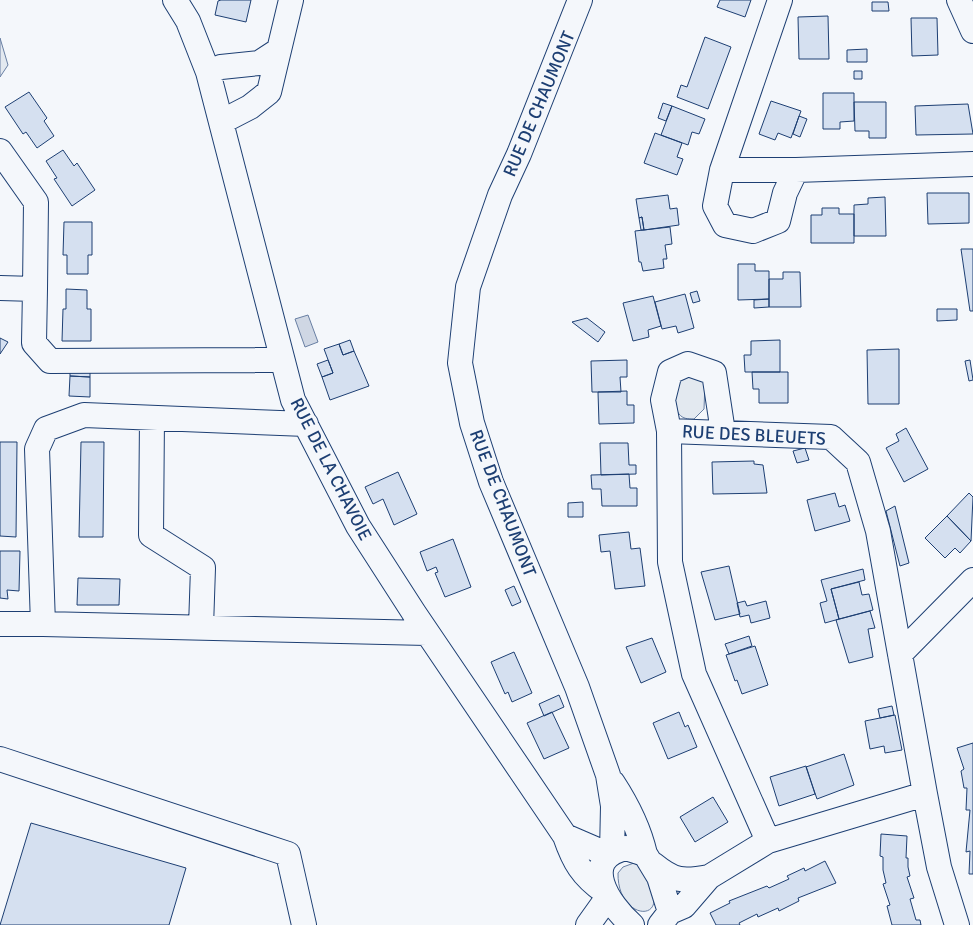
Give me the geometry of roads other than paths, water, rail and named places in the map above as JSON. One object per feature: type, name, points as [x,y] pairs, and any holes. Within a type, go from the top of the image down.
[{"type":"street","name":"RUE DE LA CHAVOIE","points":[[176,0],[188,21],[208,72],[294,400],[358,526],[427,633],[565,836],[571,854],[586,878],[606,895]]},
{"type":"street","points":[[221,122],[250,107],[269,92],[291,0]]},
{"type":"street","name":"RUE DE CHAUMONT","points":[[580,0],[519,154],[500,195],[468,287],[460,363],[472,423],[491,482],[577,687],[608,775],[614,806],[611,854],[603,863],[601,873],[606,895]]},
{"type":"street","points":[[780,0],[722,170],[715,206],[725,225],[754,231],[778,221],[786,193],[796,170]]},
{"type":"street","points":[[959,0],[973,31]]},
{"type":"street","points":[[208,72],[221,67],[259,63],[279,50]]},
{"type":"street","points":[[0,151],[36,202],[34,343],[50,361],[282,360]]},
{"type":"street","points":[[722,170],[796,170],[973,164]]},
{"type":"street","points":[[0,288],[35,289]]},
{"type":"street","points":[[669,431],[663,400],[670,372],[688,364],[714,373],[723,432]]},
{"type":"street","points":[[43,624],[37,449],[46,429],[84,415],[306,424]]},
{"type":"street","points":[[152,418],[151,535],[203,568],[201,627]]},
{"type":"street","name":"RUE DES BLEUETS","points":[[768,841],[694,674],[670,562],[669,431],[831,436],[858,462],[878,531],[939,867],[957,925]]},
{"type":"street","points":[[900,654],[973,580]]},
{"type":"street","points":[[0,624],[427,633]]},
{"type":"street","points":[[0,759],[288,854],[304,925]]},
{"type":"street","name":"RUE DE CHAUMONT","points":[[608,775],[625,802],[640,833],[649,859],[675,918]]},
{"type":"street","points":[[675,918],[709,877],[768,841],[925,794]]},
{"type":"street","points":[[565,836],[611,854],[626,848],[649,859],[667,876],[677,880],[690,881],[709,877]]},
{"type":"street","points":[[588,925],[606,895],[628,924]]}]
